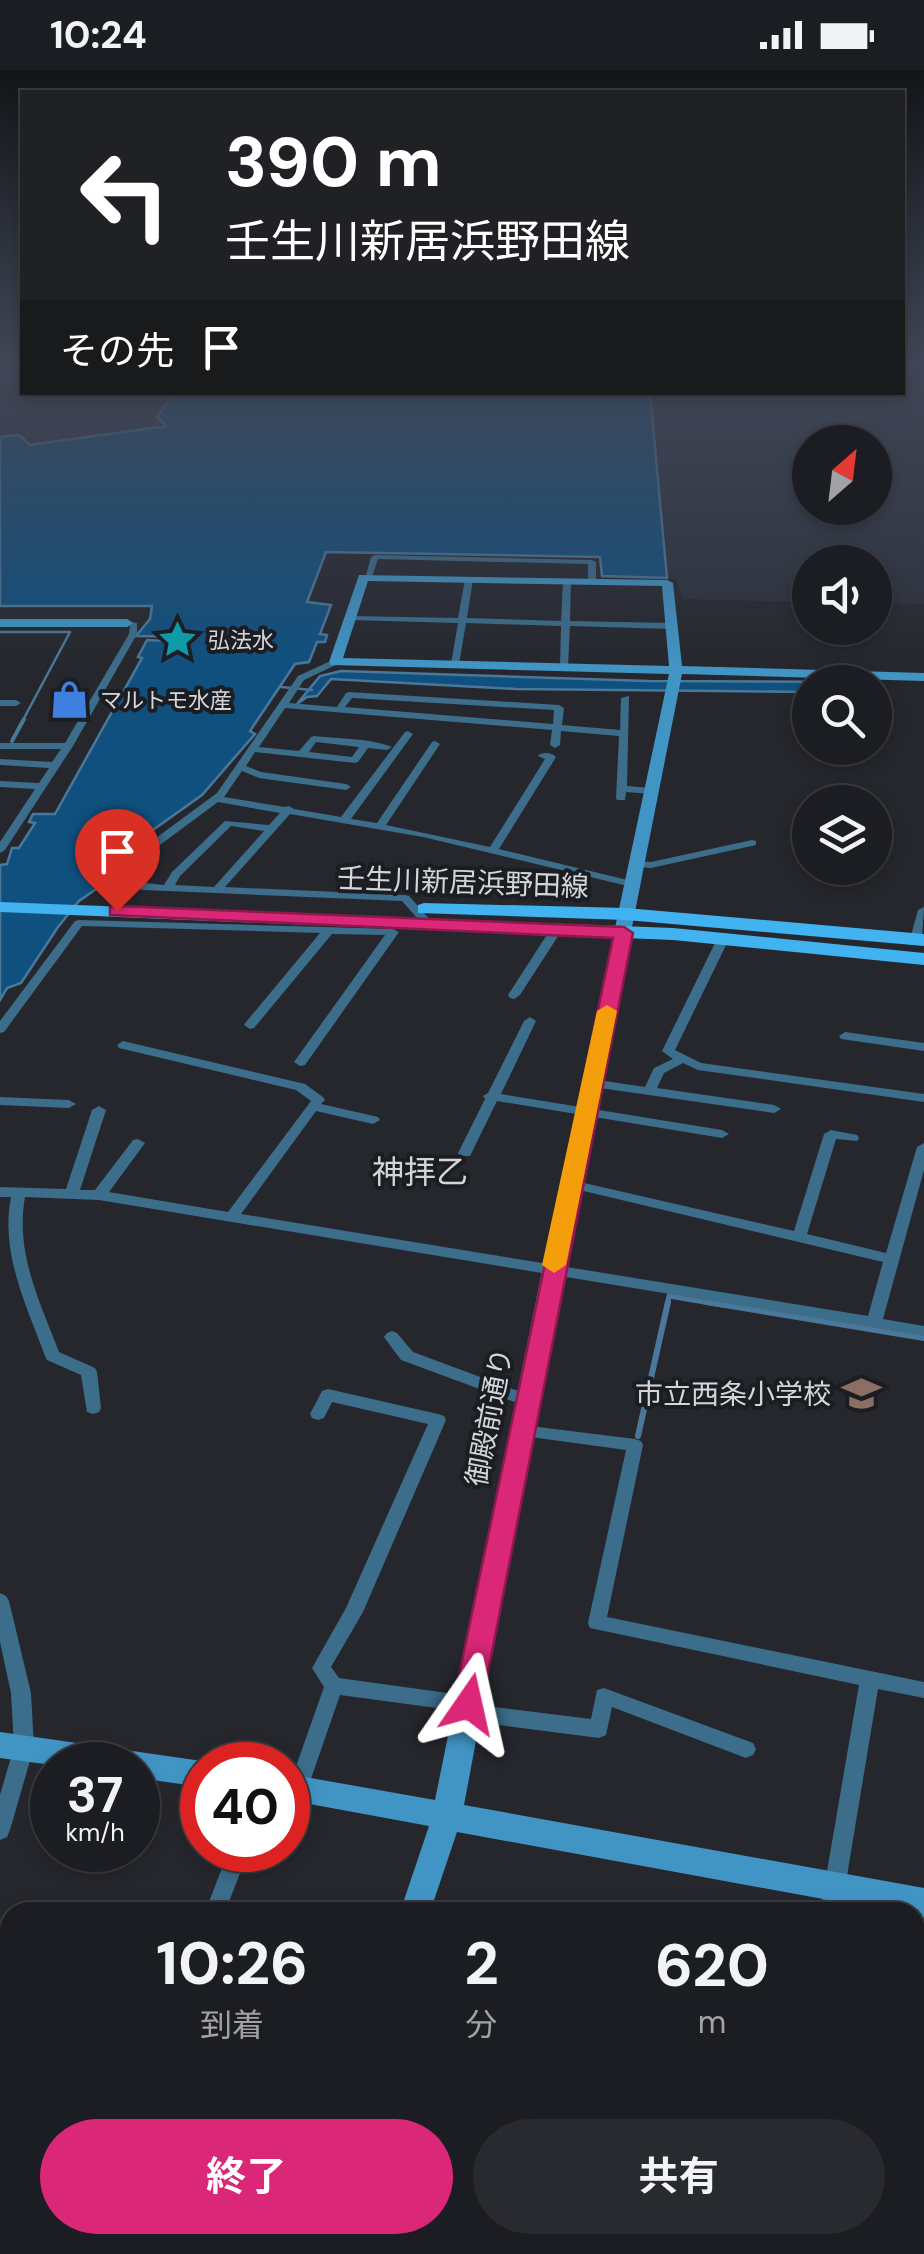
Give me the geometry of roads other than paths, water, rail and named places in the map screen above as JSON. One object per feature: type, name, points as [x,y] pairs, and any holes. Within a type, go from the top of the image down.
[{"type":"main road","name":"壬生川新居浜野田線","points":[[0,892],[99,896],[355,920],[413,908],[920,940]]},
{"type":"main road","name":"壬生川新居浜野田線","points":[[0,908],[556,930],[625,923],[723,939],[924,958]]},
{"type":"street","points":[[335,662],[363,577],[368,578],[592,582],[592,562],[375,557],[368,578]]},
{"type":"street","points":[[455,664],[462,621],[484,560]]},
{"type":"street","points":[[564,667],[567,581]]},
{"type":"street","name":"御殿前通り","points":[[418,1902],[448,1816],[570,1184],[676,672],[667,583],[592,582]]},
{"type":"street","points":[[350,618],[672,626]]},
{"type":"street","points":[[0,623],[134,625],[68,746],[0,850]]},
{"type":"street","points":[[428,924],[405,898],[131,886],[119,879],[142,854],[217,799],[308,672],[335,662],[924,676]]},
{"type":"street","points":[[339,710],[349,695],[560,708],[555,745]]},
{"type":"street","points":[[626,698],[621,794],[652,792]]},
{"type":"street","points":[[0,703],[17,702]]},
{"type":"street","points":[[283,705],[623,733]]},
{"type":"street","points":[[346,819],[408,734]]},
{"type":"street","points":[[302,754],[314,738],[387,747]]},
{"type":"street","points":[[254,749],[355,760],[366,744]]},
{"type":"street","points":[[380,826],[435,744]]},
{"type":"street","points":[[0,746],[68,746]]},
{"type":"street","points":[[493,850],[551,757],[543,756]]},
{"type":"street","points":[[0,762],[55,765]]},
{"type":"street","points":[[242,768],[260,775],[346,786]]},
{"type":"street","points":[[0,784],[42,786]]},
{"type":"street","points":[[217,799],[346,819],[632,884]]},
{"type":"street","points":[[217,890],[289,809]]},
{"type":"street","points":[[168,888],[176,874],[229,823],[272,829]]},
{"type":"street","points":[[0,826],[15,827]]},
{"type":"street","points":[[636,864],[651,865],[752,843]]},
{"type":"street","points":[[920,940],[924,910]]},
{"type":"street","points":[[0,1029],[79,923],[328,930],[355,920],[393,932],[300,1062]]},
{"type":"street","points":[[250,1025],[328,930]]},
{"type":"street","points":[[514,994],[556,930]]},
{"type":"street","points":[[723,939],[668,1052],[698,1066],[924,1098]]},
{"type":"street","points":[[465,1153],[530,1021]]},
{"type":"street","points":[[845,1036],[924,1047]]},
{"type":"street","points":[[123,1045],[300,1086],[318,1100],[231,1217]]},
{"type":"street","points":[[649,1091],[659,1071],[680,1060]]},
{"type":"street","points":[[591,1083],[774,1108]]},
{"type":"street","points":[[490,1096],[722,1134]]},
{"type":"street","points":[[0,1101],[69,1103]]},
{"type":"street","points":[[315,1107],[373,1120]]},
{"type":"street","points":[[72,1194],[99,1110]]},
{"type":"street","points":[[799,1237],[831,1134],[852,1138]]},
{"type":"street","points":[[99,1195],[138,1143]]},
{"type":"street","points":[[874,1323],[924,1147],[908,1143]]},
{"type":"street","points":[[570,1184],[891,1259]]},
{"type":"street","points":[[0,1192],[99,1195],[924,1332]]},
{"type":"street","points":[[19,1192],[12,1219],[20,1264],[53,1356],[89,1372],[93,1408]]},
{"type":"street","points":[[392,1337],[407,1356],[528,1401]]},
{"type":"street","points":[[318,1414],[328,1395],[438,1420],[354,1612],[321,1668],[334,1686],[599,1729],[604,1696],[746,1749]]},
{"type":"street","points":[[522,1431],[635,1446],[597,1622],[924,1690]]},
{"type":"street","points":[[0,1601],[21,1693],[0,1830]]},
{"type":"street","points":[[833,1900],[870,1679]]},
{"type":"street","points":[[310,1746],[334,1686]]},
{"type":"street","points":[[12,1746],[180,1771]]},
{"type":"street","points":[[310,1791],[448,1816],[833,1900],[894,1902]]},
{"type":"street","points":[[219,1902],[230,1872]]},
{"type":"water","points":[[0,465],[657,465],[667,578],[602,576],[600,557],[326,552],[307,602],[331,605],[320,634],[327,635],[325,642],[317,642],[309,662],[295,664],[250,731],[255,734],[202,795],[143,837],[106,870],[102,885],[79,901],[21,983],[7,988],[0,1000],[0,865],[7,864],[12,848],[19,848],[35,823],[29,822],[33,814],[55,814],[142,658],[138,657],[147,640],[183,642],[192,637],[136,636],[150,619],[152,606],[0,606]]},
{"type":"water","points":[[341,671],[792,682],[792,692],[516,689],[331,679],[317,696],[297,704],[320,676]]},
{"type":"waterway","points":[[0,632],[70,632],[22,722]]},
{"type":"waterway","points":[[281,687],[312,690]]},
{"type":"waterway","points":[[12,741],[24,719]]},
{"type":"waterway","points":[[667,1305],[669,1296],[722,1305]]},
{"type":"waterway","points":[[638,1436],[668,1302]]},
{"type":"waterway","points":[[707,1302],[924,1338]]},
{"type":"place","name":"弘法水","points":[[178,640]]},
{"type":"place","name":"マルトモ水産","points":[[70,700]]},
{"type":"place","name":"市立西条小学校","points":[[861,1394]]},
{"type":"district","name":"神拝乙","points":[[420,1172]]}]
